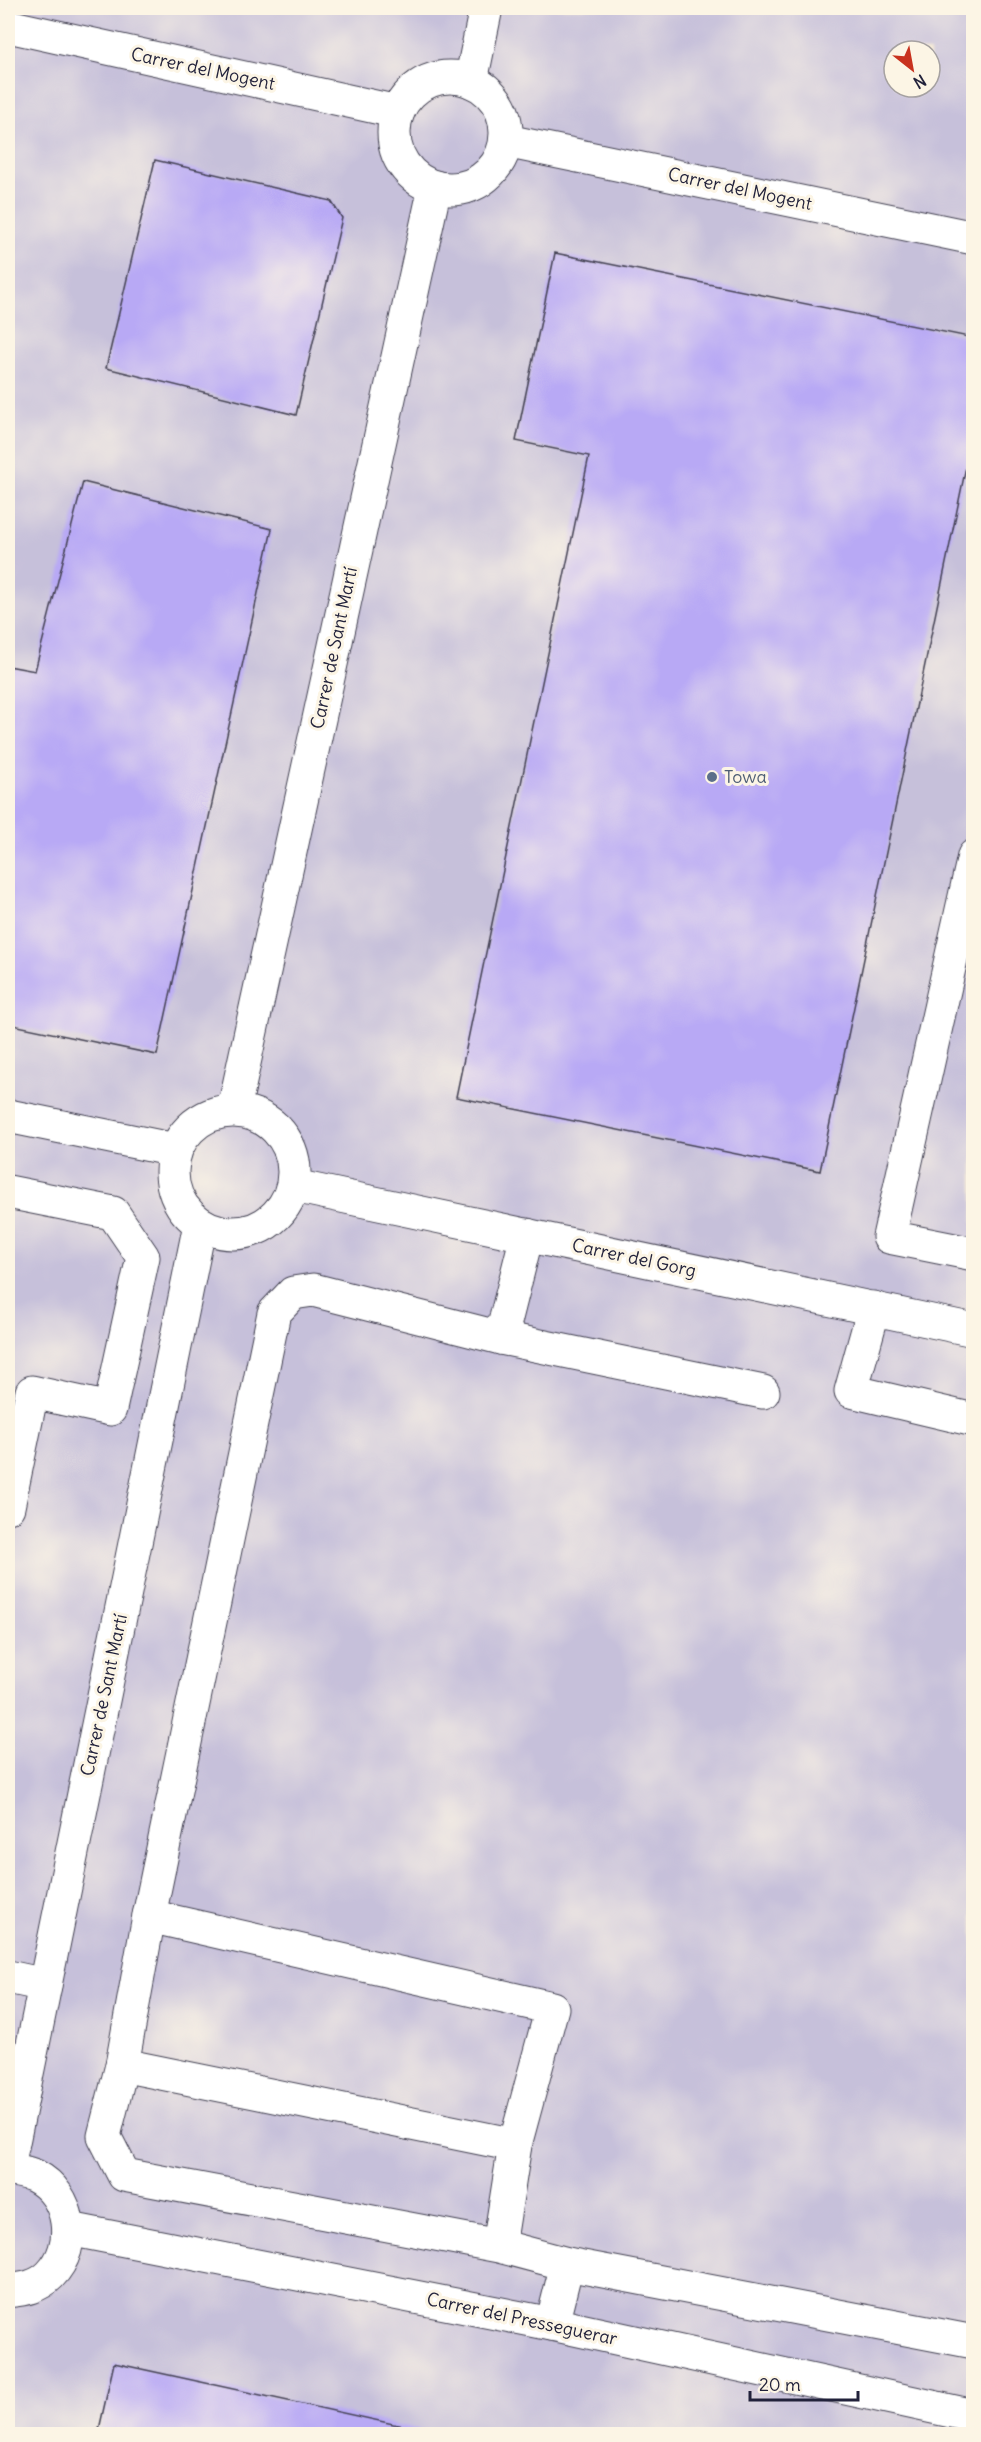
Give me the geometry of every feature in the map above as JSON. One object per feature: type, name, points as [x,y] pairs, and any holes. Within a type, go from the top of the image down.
[{"type":"street","points":[[471,81],[486,8]]},
{"type":"street","name":"Carrer del Mogent","points":[[8,26],[398,112]]},
{"type":"street","points":[[449,77],[471,81],[483,87],[496,100],[504,118],[506,141],[492,171],[480,180],[465,188],[435,187],[419,180],[410,172],[398,154],[394,134],[398,112],[406,98],[423,84],[449,77]]},
{"type":"street","name":"Carrer del Mogent","points":[[506,141],[974,238]]},
{"type":"street","name":"Carrer de Sant Martí","points":[[234,1109],[435,187]]},
{"type":"street","points":[[974,856],[889,1237],[974,1254]]},
{"type":"street","points":[[234,1109],[260,1116],[278,1128],[291,1149],[295,1164],[294,1186],[285,1206],[271,1221],[254,1230],[233,1234],[220,1232],[200,1224],[182,1207],[173,1187],[171,1171],[175,1150],[188,1129],[205,1117],[234,1109]]},
{"type":"street","points":[[8,1116],[175,1150]]},
{"type":"street","name":"Carrer del Gorg","points":[[294,1186],[974,1330]]},
{"type":"street","points":[[8,1192],[113,1213],[143,1257],[110,1410],[20,1389],[8,1507]]},
{"type":"street","name":"Carrer de Sant Martí","points":[[8,2168],[200,1224]]},
{"type":"street","points":[[501,1338],[527,1235]]},
{"type":"street","points":[[763,1392],[501,1338],[313,1290],[293,1293],[274,1313],[149,1916],[122,2065],[104,2136],[124,2175],[500,2246],[567,2264],[974,2342]]},
{"type":"street","points":[[874,1308],[851,1391],[974,1420]]},
{"type":"street","points":[[149,1916],[552,2008],[515,2145],[500,2246]]},
{"type":"street","points":[[8,1977],[45,1985]]},
{"type":"street","points":[[122,2065],[515,2145]]},
{"type":"street","points":[[8,2168],[34,2175],[51,2187],[63,2205],[69,2229],[61,2260],[50,2276],[32,2288],[8,2291]]},
{"type":"street","name":"Carrer del Presseguerar","points":[[69,2229],[552,2324],[974,2416]]},
{"type":"street","points":[[552,2324],[567,2264]]},
{"type":"shaded area","points":[[8,8],[973,8],[973,2434],[8,2434]]},
{"type":"building","points":[[155,160],[331,201],[342,218],[296,415],[106,368]]},
{"type":"building","name":"Towa","points":[[555,253],[974,338],[974,428],[820,1171],[456,1097],[589,456],[516,441]]},
{"type":"building","points":[[83,482],[272,529],[157,1055],[8,1024],[8,666],[35,671]]},
{"type":"building","points":[[114,2363],[430,2432],[430,2434],[98,2434]]},
{"type":"place","name":"Towa","points":[[712,777]]}]
